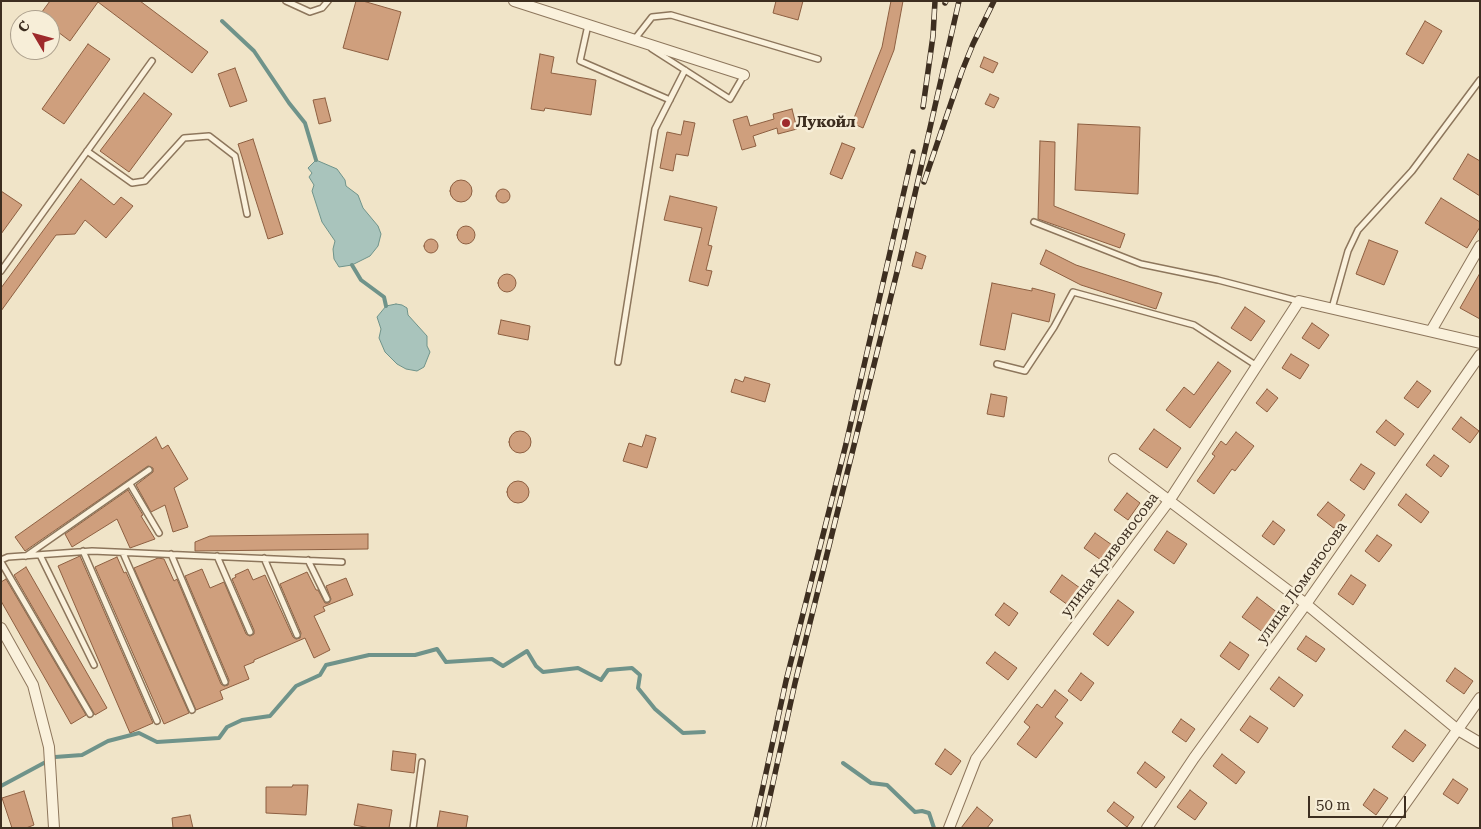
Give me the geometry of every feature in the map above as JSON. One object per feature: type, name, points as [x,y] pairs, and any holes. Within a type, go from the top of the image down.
[{"type":"street","points":[[514,1],[744,75]]},
{"type":"street","points":[[1431,331],[1480,246]]},
{"type":"street","points":[[1299,301],[1480,343]]},
{"type":"street","name":"улица Кривоносова","points":[[949,828],[976,759],[1169,501],[1299,301]]},
{"type":"street","name":"улица Ломоносова","points":[[1147,828],[1194,758],[1306,604],[1480,355]]},
{"type":"street","points":[[1114,460],[1306,604],[1458,730],[1480,743]]},
{"type":"street","points":[[1,628],[33,685],[50,759],[54,828]]},
{"type":"street","points":[[1388,828],[1480,698]]},
{"type":"lane","points":[[286,1],[310,12],[322,8],[328,1]]},
{"type":"lane","points":[[744,75],[730,99],[638,41],[652,17],[671,15],[818,59]]},
{"type":"lane","points":[[588,25],[580,61],[670,100]]},
{"type":"lane","points":[[1,271],[152,61]]},
{"type":"lane","points":[[618,362],[656,129],[685,70]]},
{"type":"lane","points":[[1332,308],[1348,251],[1358,230],[1412,171],[1480,80]]},
{"type":"lane","points":[[87,151],[132,183],[145,181],[184,138],[209,136],[235,156],[247,214]]},
{"type":"lane","points":[[1034,222],[1141,264],[1218,280],[1299,301]]},
{"type":"lane","points":[[997,364],[1025,371],[1054,327],[1073,292],[1194,325],[1257,366]]},
{"type":"lane","points":[[25,556],[149,470]]},
{"type":"lane","points":[[130,484],[159,533]]},
{"type":"lane","points":[[83,552],[156,721]]},
{"type":"lane","points":[[90,714],[1,561],[25,556],[83,552],[342,562]]},
{"type":"lane","points":[[123,553],[192,710]]},
{"type":"lane","points":[[170,554],[225,682]]},
{"type":"lane","points":[[40,555],[94,665]]},
{"type":"lane","points":[[217,556],[250,632]]},
{"type":"lane","points":[[264,558],[297,635]]},
{"type":"lane","points":[[308,560],[327,599]]},
{"type":"lane","points":[[412,828],[422,762]]},
{"type":"water","points":[[316,160],[337,169],[345,180],[346,186],[358,195],[363,208],[378,226],[381,234],[378,246],[370,256],[352,265],[339,267],[334,259],[333,249],[335,241],[322,222],[312,191],[314,185],[309,177],[312,173],[308,168]]},
{"type":"water","points":[[396,304],[407,308],[408,315],[427,336],[427,346],[430,352],[424,367],[417,371],[406,369],[397,364],[385,352],[379,338],[381,329],[377,317],[386,306]]},
{"type":"building","points":[[50,1],[140,1],[208,52],[192,73],[98,2],[70,41],[60,34],[60,10],[43,10]]},
{"type":"building","points":[[356,1],[363,1],[401,12],[388,60],[343,48]]},
{"type":"building","points":[[776,1],[803,1],[798,20],[773,13]]},
{"type":"building","points":[[891,1],[903,1],[894,50],[863,128],[852,123],[882,47]]},
{"type":"building","points":[[1425,21],[1442,31],[1423,64],[1406,54]]},
{"type":"building","points":[[88,44],[110,59],[64,124],[42,109]]},
{"type":"building","points":[[540,54],[554,57],[551,73],[596,80],[591,115],[545,108],[544,111],[531,109]]},
{"type":"building","points":[[984,57],[998,63],[993,73],[980,67]]},
{"type":"building","points":[[235,68],[247,101],[230,107],[218,74]]},
{"type":"building","points":[[144,93],[172,114],[129,172],[100,151]]},
{"type":"building","points":[[990,94],[999,98],[994,108],[985,104]]},
{"type":"building","points":[[325,98],[331,121],[319,124],[313,100]]},
{"type":"building","points":[[792,109],[797,129],[778,134],[777,128],[753,136],[756,146],[742,150],[733,120],[747,116],[750,126],[774,119],[773,114]]},
{"type":"building","points":[[684,121],[695,123],[688,156],[676,154],[673,171],[660,168],[667,132],[681,135]]},
{"type":"building","points":[[1078,124],[1140,127],[1138,194],[1075,190]]},
{"type":"building","points":[[253,139],[283,234],[268,239],[238,144]]},
{"type":"building","points":[[1040,141],[1055,142],[1054,206],[1125,234],[1120,248],[1038,219]]},
{"type":"building","points":[[842,143],[855,148],[842,179],[830,174]]},
{"type":"building","points":[[1468,154],[1480,161],[1480,196],[1453,179]]},
{"type":"building","points":[[81,179],[114,205],[121,197],[133,206],[106,238],[85,220],[75,234],[56,235],[1,311],[1,288]]},
{"type":"building","points":[[457,180],[465,180],[472,187],[472,195],[465,202],[457,202],[450,195],[450,187]]},
{"type":"building","points":[[503,189],[508,191],[510,196],[508,201],[503,203],[498,201],[496,196],[498,191]]},
{"type":"building","points":[[1,191],[22,205],[1,234]]},
{"type":"building","points":[[670,196],[717,207],[708,245],[712,246],[706,270],[712,271],[708,286],[689,281],[702,228],[664,220]]},
{"type":"building","points":[[1441,198],[1480,222],[1480,227],[1467,248],[1425,223]]},
{"type":"building","points":[[466,226],[472,229],[475,235],[472,241],[466,244],[460,241],[457,235],[460,229]]},
{"type":"building","points":[[431,239],[436,241],[438,246],[436,251],[431,253],[426,251],[424,246],[426,241]]},
{"type":"building","points":[[1369,240],[1398,251],[1384,285],[1356,274]]},
{"type":"building","points":[[1046,250],[1076,265],[1162,293],[1156,309],[1081,285],[1040,264]]},
{"type":"building","points":[[916,252],[926,256],[922,269],[912,266]]},
{"type":"building","points":[[1480,273],[1480,319],[1460,308]]},
{"type":"building","points":[[507,274],[513,277],[516,283],[513,289],[507,292],[501,289],[498,283],[501,277]]},
{"type":"building","points":[[992,283],[1032,291],[1032,288],[1055,294],[1049,322],[1012,313],[1005,350],[980,345]]},
{"type":"building","points":[[1245,307],[1265,321],[1251,341],[1231,328]]},
{"type":"building","points":[[501,320],[530,326],[528,340],[498,334]]},
{"type":"building","points":[[1312,323],[1329,335],[1319,349],[1302,338]]},
{"type":"building","points":[[1291,354],[1309,365],[1300,379],[1282,368]]},
{"type":"building","points":[[1218,362],[1231,371],[1190,428],[1166,410],[1184,387],[1194,395]]},
{"type":"building","points":[[745,377],[770,384],[765,402],[731,392],[735,379],[743,382]]},
{"type":"building","points":[[1417,381],[1431,391],[1418,408],[1404,398]]},
{"type":"building","points":[[1267,389],[1278,398],[1267,412],[1256,403]]},
{"type":"building","points":[[991,394],[1007,397],[1004,417],[987,414]]},
{"type":"building","points":[[1461,417],[1479,431],[1470,443],[1452,429]]},
{"type":"building","points":[[1386,420],[1404,434],[1395,446],[1376,432]]},
{"type":"building","points":[[1154,429],[1181,448],[1167,468],[1139,449]]},
{"type":"building","points":[[516,431],[524,431],[531,438],[531,446],[524,453],[516,453],[509,446],[509,438]]},
{"type":"building","points":[[1236,432],[1254,446],[1235,471],[1232,469],[1214,494],[1197,481],[1215,456],[1212,454],[1221,441],[1226,445]]},
{"type":"building","points":[[646,435],[656,438],[647,468],[623,461],[629,443],[642,447]]},
{"type":"building","points":[[156,437],[162,449],[168,445],[188,479],[174,488],[188,527],[173,532],[165,505],[151,512],[136,485],[153,472],[153,468],[148,466],[25,551],[15,537]]},
{"type":"building","points":[[1434,455],[1449,466],[1441,477],[1426,465]]},
{"type":"building","points":[[1361,464],[1375,473],[1364,490],[1350,480]]},
{"type":"building","points":[[514,481],[522,481],[529,488],[529,496],[522,503],[514,503],[507,496],[507,488]]},
{"type":"building","points":[[128,490],[155,539],[130,548],[117,519],[72,547],[65,534]]},
{"type":"building","points":[[1127,493],[1140,503],[1128,520],[1114,510]]},
{"type":"building","points":[[1406,494],[1429,512],[1421,523],[1398,505]]},
{"type":"building","points":[[1328,502],[1345,515],[1335,529],[1317,515]]},
{"type":"building","points":[[1273,521],[1285,530],[1274,545],[1262,536]]},
{"type":"building","points":[[1167,531],[1187,544],[1174,564],[1154,550]]},
{"type":"building","points":[[1095,533],[1112,545],[1101,560],[1084,548]]},
{"type":"building","points":[[368,534],[368,549],[195,551],[195,542],[210,536]]},
{"type":"building","points":[[1377,535],[1392,545],[1379,562],[1365,551]]},
{"type":"building","points":[[80,556],[153,723],[130,733],[58,566]]},
{"type":"building","points":[[117,557],[124,573],[126,572],[189,713],[164,724],[95,567]]},
{"type":"building","points":[[158,558],[164,559],[174,581],[177,579],[221,684],[224,686],[228,685],[229,680],[185,576],[202,569],[210,588],[224,582],[246,634],[250,636],[254,634],[254,630],[232,579],[236,577],[235,575],[248,569],[253,580],[265,575],[293,637],[296,639],[300,638],[301,633],[280,584],[307,572],[325,603],[329,603],[331,599],[326,586],[346,578],[353,595],[323,607],[325,611],[314,616],[330,650],[314,658],[305,638],[254,660],[254,662],[244,666],[249,679],[220,691],[223,699],[196,710],[134,568]]},
{"type":"building","points":[[26,567],[107,708],[95,715],[14,575]]},
{"type":"building","points":[[1062,575],[1080,588],[1068,605],[1050,592]]},
{"type":"building","points":[[1351,575],[1366,585],[1353,605],[1338,594]]},
{"type":"building","points":[[6,579],[86,715],[71,724],[1,601],[1,582]]},
{"type":"building","points":[[1257,597],[1278,613],[1264,633],[1242,617]]},
{"type":"building","points":[[1118,600],[1134,612],[1108,646],[1093,634]]},
{"type":"building","points":[[1004,603],[1018,613],[1009,626],[995,615]]},
{"type":"building","points":[[1306,636],[1325,649],[1316,662],[1297,649]]},
{"type":"building","points":[[1230,642],[1249,655],[1239,670],[1220,656]]},
{"type":"building","points":[[995,652],[1017,668],[1008,680],[986,663]]},
{"type":"building","points":[[1455,668],[1473,681],[1464,694],[1446,681]]},
{"type":"building","points":[[1081,673],[1094,683],[1081,701],[1068,691]]},
{"type":"building","points":[[1279,677],[1303,695],[1294,707],[1270,689]]},
{"type":"building","points":[[1055,690],[1068,700],[1055,717],[1063,723],[1036,758],[1017,744],[1030,727],[1024,722],[1037,704],[1042,708]]},
{"type":"building","points":[[1250,716],[1268,728],[1258,743],[1240,730]]},
{"type":"building","points":[[1181,719],[1195,729],[1186,742],[1172,732]]},
{"type":"building","points":[[1405,730],[1426,745],[1413,762],[1392,747]]},
{"type":"building","points":[[945,749],[961,761],[951,775],[935,764]]},
{"type":"building","points":[[393,751],[416,754],[414,773],[391,770]]},
{"type":"building","points":[[1222,754],[1245,772],[1236,784],[1213,766]]},
{"type":"building","points":[[1145,762],[1165,777],[1156,788],[1137,773]]},
{"type":"building","points":[[1453,779],[1468,789],[1458,804],[1443,794]]},
{"type":"building","points":[[293,785],[308,785],[306,815],[266,813],[266,787],[292,787]]},
{"type":"building","points":[[1374,789],[1388,798],[1376,815],[1363,805]]},
{"type":"building","points":[[1190,790],[1207,803],[1195,820],[1177,807]]},
{"type":"building","points":[[24,791],[34,825],[26,828],[12,828],[2,798]]},
{"type":"building","points":[[1114,802],[1134,817],[1127,827],[1107,811]]},
{"type":"building","points":[[358,804],[392,810],[389,828],[370,828],[354,825]]},
{"type":"building","points":[[977,807],[993,820],[987,828],[961,828]]},
{"type":"building","points":[[440,811],[468,816],[466,828],[437,828]]},
{"type":"building","points":[[190,815],[193,828],[173,828],[172,818]]},
{"type":"waterway","points":[[222,21],[254,51],[305,123],[316,160]]},
{"type":"waterway","points":[[352,265],[361,280],[384,297],[386,306]]},
{"type":"waterway","points":[[1,786],[55,757],[82,755],[108,741],[139,733],[157,742],[219,738],[227,727],[242,720],[270,716],[296,686],[320,675],[326,665],[369,655],[415,655],[437,649],[446,662],[492,659],[503,666],[527,651],[536,666],[543,672],[578,668],[601,680],[608,670],[632,668],[640,675],[638,688],[655,709],[683,733],[704,732]]},
{"type":"waterway","points":[[843,763],[871,783],[887,785],[915,812],[929,813],[934,828]]},
{"type":"railway","points":[[923,107],[933,36],[935,1]]},
{"type":"railway","points":[[763,828],[795,683],[898,268],[959,1]]},
{"type":"railway","points":[[924,182],[962,71],[994,1]]},
{"type":"railway","points":[[754,828],[786,681],[846,444],[913,152]]},
{"type":"place","name":"Лукойл","points":[[786,123]]}]
